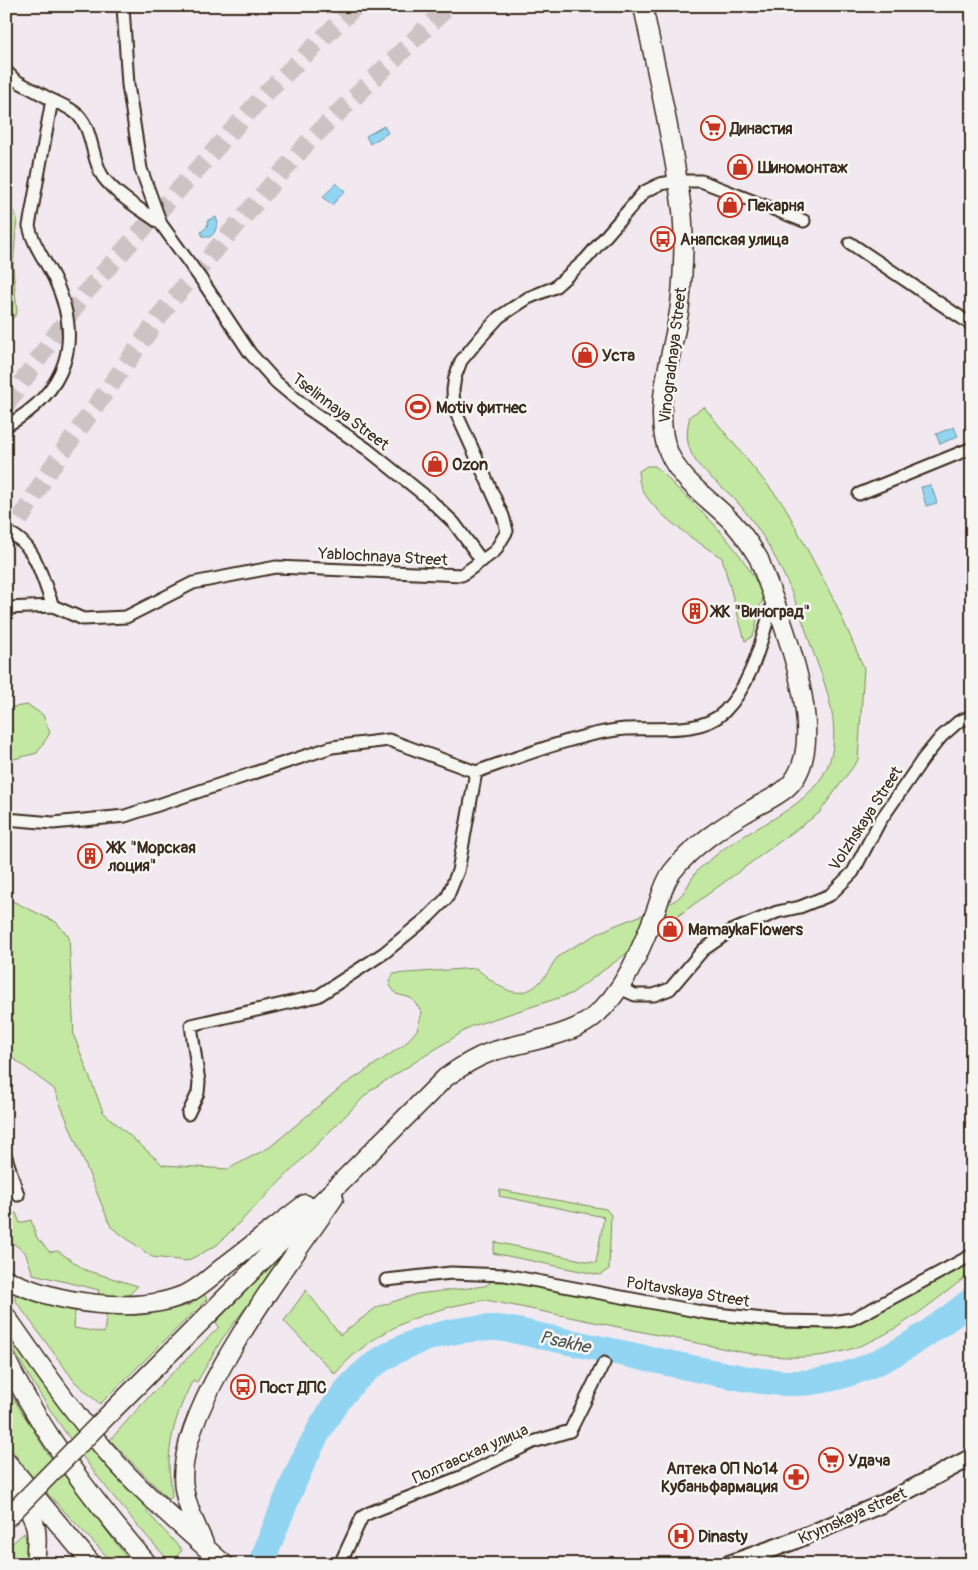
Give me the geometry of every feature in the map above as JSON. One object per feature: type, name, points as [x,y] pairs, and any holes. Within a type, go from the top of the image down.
[{"type":"main road","name":"Vinogradnaya Street","points":[[359,1163],[445,1078],[462,1066],[490,1052],[581,1024],[591,1018],[619,988],[632,967],[671,874],[682,860],[726,824],[785,790],[796,776],[802,763],[807,730],[801,681],[759,559],[748,540],[678,469],[668,453],[662,428],[665,392],[680,306],[682,212],[643,6]]},
{"type":"main road","points":[[6,1278],[22,1287],[72,1300],[112,1304],[167,1301],[192,1291],[359,1163]]},
{"type":"main road","points":[[6,1519],[359,1163]]},
{"type":"main road","points":[[206,1548],[191,1513],[184,1487],[184,1463],[190,1432],[207,1392],[252,1318],[359,1163]]},
{"type":"main road","points":[[6,1316],[65,1399],[107,1452],[169,1515],[224,1564]]},
{"type":"main road","points":[[6,1359],[23,1394],[77,1475],[148,1564]]},
{"type":"main road","points":[[6,1461],[92,1564]]},
{"type":"main road","points":[[6,1474],[36,1524],[38,1539],[35,1564]]},
{"type":"street","name":"Tselinnaya Street","points":[[123,6],[128,85],[141,169],[160,224]]},
{"type":"street","name":"Tselinnaya Street","points":[[6,71],[15,80],[79,117],[88,133],[95,162],[112,186],[160,224],[203,282],[250,352],[276,382],[306,408],[367,450],[429,499],[454,523],[482,561]]},
{"type":"street","points":[[6,426],[28,414],[48,395],[68,354],[69,327],[65,304],[53,277],[31,238],[29,226],[52,100]]},
{"type":"street","points":[[676,181],[701,181],[804,221]]},
{"type":"street","name":"Yablochnaya Street","points":[[53,606],[83,619],[126,617],[194,583],[276,567],[462,575],[498,547],[507,531],[503,516],[454,408],[454,384],[462,361],[499,317],[528,298],[555,288],[586,259],[644,192],[660,184],[676,181]]},
{"type":"street","points":[[850,243],[972,325]]},
{"type":"street","points":[[859,494],[972,448]]},
{"type":"street","points":[[6,532],[21,539],[30,548],[53,606],[6,608]]},
{"type":"street","points":[[6,819],[53,824],[125,816],[332,747],[389,740],[476,772],[597,734],[623,730],[691,727],[708,722],[723,712],[742,689],[751,673],[774,602]]},
{"type":"street","name":"Volzhskaya Street","points":[[619,988],[635,995],[654,995],[670,989],[702,950],[729,932],[777,912],[800,907],[830,895],[853,872],[880,821],[923,759],[946,732],[958,722],[972,716]]},
{"type":"street","points":[[188,1114],[198,1088],[191,1025],[318,996],[384,953],[428,917],[447,898],[458,871],[476,772]]},
{"type":"street","points":[[6,1157],[18,1195]]},
{"type":"street","name":"Poltavskaya Street","points":[[386,1280],[451,1273],[505,1275],[707,1313],[783,1321],[832,1322],[852,1319],[972,1255]]},
{"type":"street","name":"Полтавская улица","points":[[340,1564],[362,1518],[369,1513],[462,1476],[533,1442],[570,1432],[604,1362]]},
{"type":"street","name":"Krymskaya street","points":[[729,1564],[791,1542],[882,1504],[972,1457]]},
{"type":"green space","points":[[6,198],[17,218],[13,266],[17,313],[6,326]]},
{"type":"green space","points":[[704,407],[784,505],[836,604],[864,668],[858,760],[819,813],[571,994],[472,1026],[371,1090],[217,1245],[187,1261],[152,1257],[111,1227],[54,1089],[6,1053],[6,898],[56,922],[69,937],[74,1036],[103,1112],[163,1165],[228,1169],[270,1147],[341,1087],[404,1045],[417,1030],[422,1012],[411,998],[396,994],[389,984],[393,974],[476,968],[493,982],[510,991],[528,990],[537,985],[557,958],[569,949],[611,927],[674,901],[685,890],[700,868],[741,838],[790,809],[817,784],[826,769],[832,752],[834,738],[832,711],[825,684],[798,608],[782,571],[763,536],[739,504],[693,457],[687,432],[690,416]]},
{"type":"green space","points":[[647,466],[658,468],[703,512],[737,552],[756,581],[764,597],[758,611],[754,633],[749,639],[745,641],[722,558],[669,520],[646,496],[640,483],[639,471]]},
{"type":"green space","points":[[28,705],[43,715],[50,733],[37,753],[6,761],[6,708]]},
{"type":"green space","points":[[500,1190],[606,1209],[611,1215],[609,1269],[600,1275],[493,1253],[495,1242],[596,1263],[604,1217],[499,1196]]},
{"type":"green space","points":[[16,1213],[20,1223],[31,1220],[37,1238],[50,1252],[58,1251],[85,1270],[138,1286],[125,1299],[98,1295],[99,1290],[33,1274],[25,1252],[6,1238],[6,1216]]},
{"type":"green space","points":[[276,1261],[278,1263],[274,1270],[222,1339],[197,1382],[193,1380],[183,1400],[173,1432],[169,1455],[172,1497],[170,1499],[110,1440],[153,1392],[219,1327],[216,1322]]},
{"type":"green space","points":[[972,1261],[972,1272],[917,1314],[892,1330],[867,1343],[840,1352],[812,1357],[779,1357],[741,1352],[486,1300],[444,1309],[403,1323],[367,1345],[350,1358],[335,1374],[284,1321],[306,1290],[340,1335],[377,1307],[417,1294],[485,1286],[495,1279],[831,1327]]},
{"type":"green space","points":[[18,1292],[71,1305],[75,1312],[74,1328],[104,1333],[107,1310],[160,1310],[190,1305],[204,1294],[207,1299],[100,1404],[75,1382],[15,1300]]},
{"type":"green space","points":[[9,1333],[150,1508],[146,1511],[182,1550],[171,1563],[125,1511],[62,1427],[42,1398],[7,1338]]},
{"type":"green space","points":[[6,1386],[48,1454],[132,1564],[114,1564],[30,1475],[6,1442]]},
{"type":"green space","points":[[24,1533],[26,1539],[26,1564],[6,1564],[6,1549]]},
{"type":"water","points":[[384,126],[388,133],[370,144],[366,136]]},
{"type":"water","points":[[336,183],[345,191],[332,205],[323,197]]},
{"type":"water","points":[[216,217],[218,223],[214,233],[210,237],[203,237],[201,232],[207,227],[208,220]]},
{"type":"water","points":[[954,427],[958,436],[940,444],[936,434]]},
{"type":"water","points":[[931,485],[937,503],[926,506],[921,487]]},
{"type":"waterway","name":"Psakhe","points":[[261,1564],[289,1492],[313,1442],[340,1398],[356,1380],[385,1357],[420,1340],[458,1331],[495,1328],[518,1331],[740,1378],[798,1383],[846,1375],[869,1366],[913,1343],[972,1300]]},
{"type":"tunnel","points":[[6,405],[85,293],[267,92],[356,6]]},
{"type":"tunnel","points":[[6,543],[49,471],[168,305],[308,142],[449,6]]},
{"type":"place","name":"Династия","points":[[713,128]]},
{"type":"place","name":"Шиномонтаж","points":[[740,167]]},
{"type":"place","name":"Пекарня","points":[[730,205]]},
{"type":"place","name":"Анапская улица","points":[[663,239]]},
{"type":"place","name":"Уста","points":[[585,355]]},
{"type":"place","name":"Motiv фитнес","points":[[418,407]]},
{"type":"place","name":"Ozon","points":[[435,464]]},
{"type":"place","name":"ЖК \"Виноград\"","points":[[695,611]]},
{"type":"place","name":"ЖК \"Морская лоция\"","points":[[90,856]]},
{"type":"place","name":"MamaykaFlowers","points":[[670,929]]},
{"type":"place","name":"Пост ДПС","points":[[243,1387]]},
{"type":"place","name":"Удача","points":[[831,1460]]},
{"type":"place","name":"Аптека ОП №14 Кубаньфармация","points":[[796,1477]]},
{"type":"place","name":"Dinasty","points":[[681,1536]]}]
